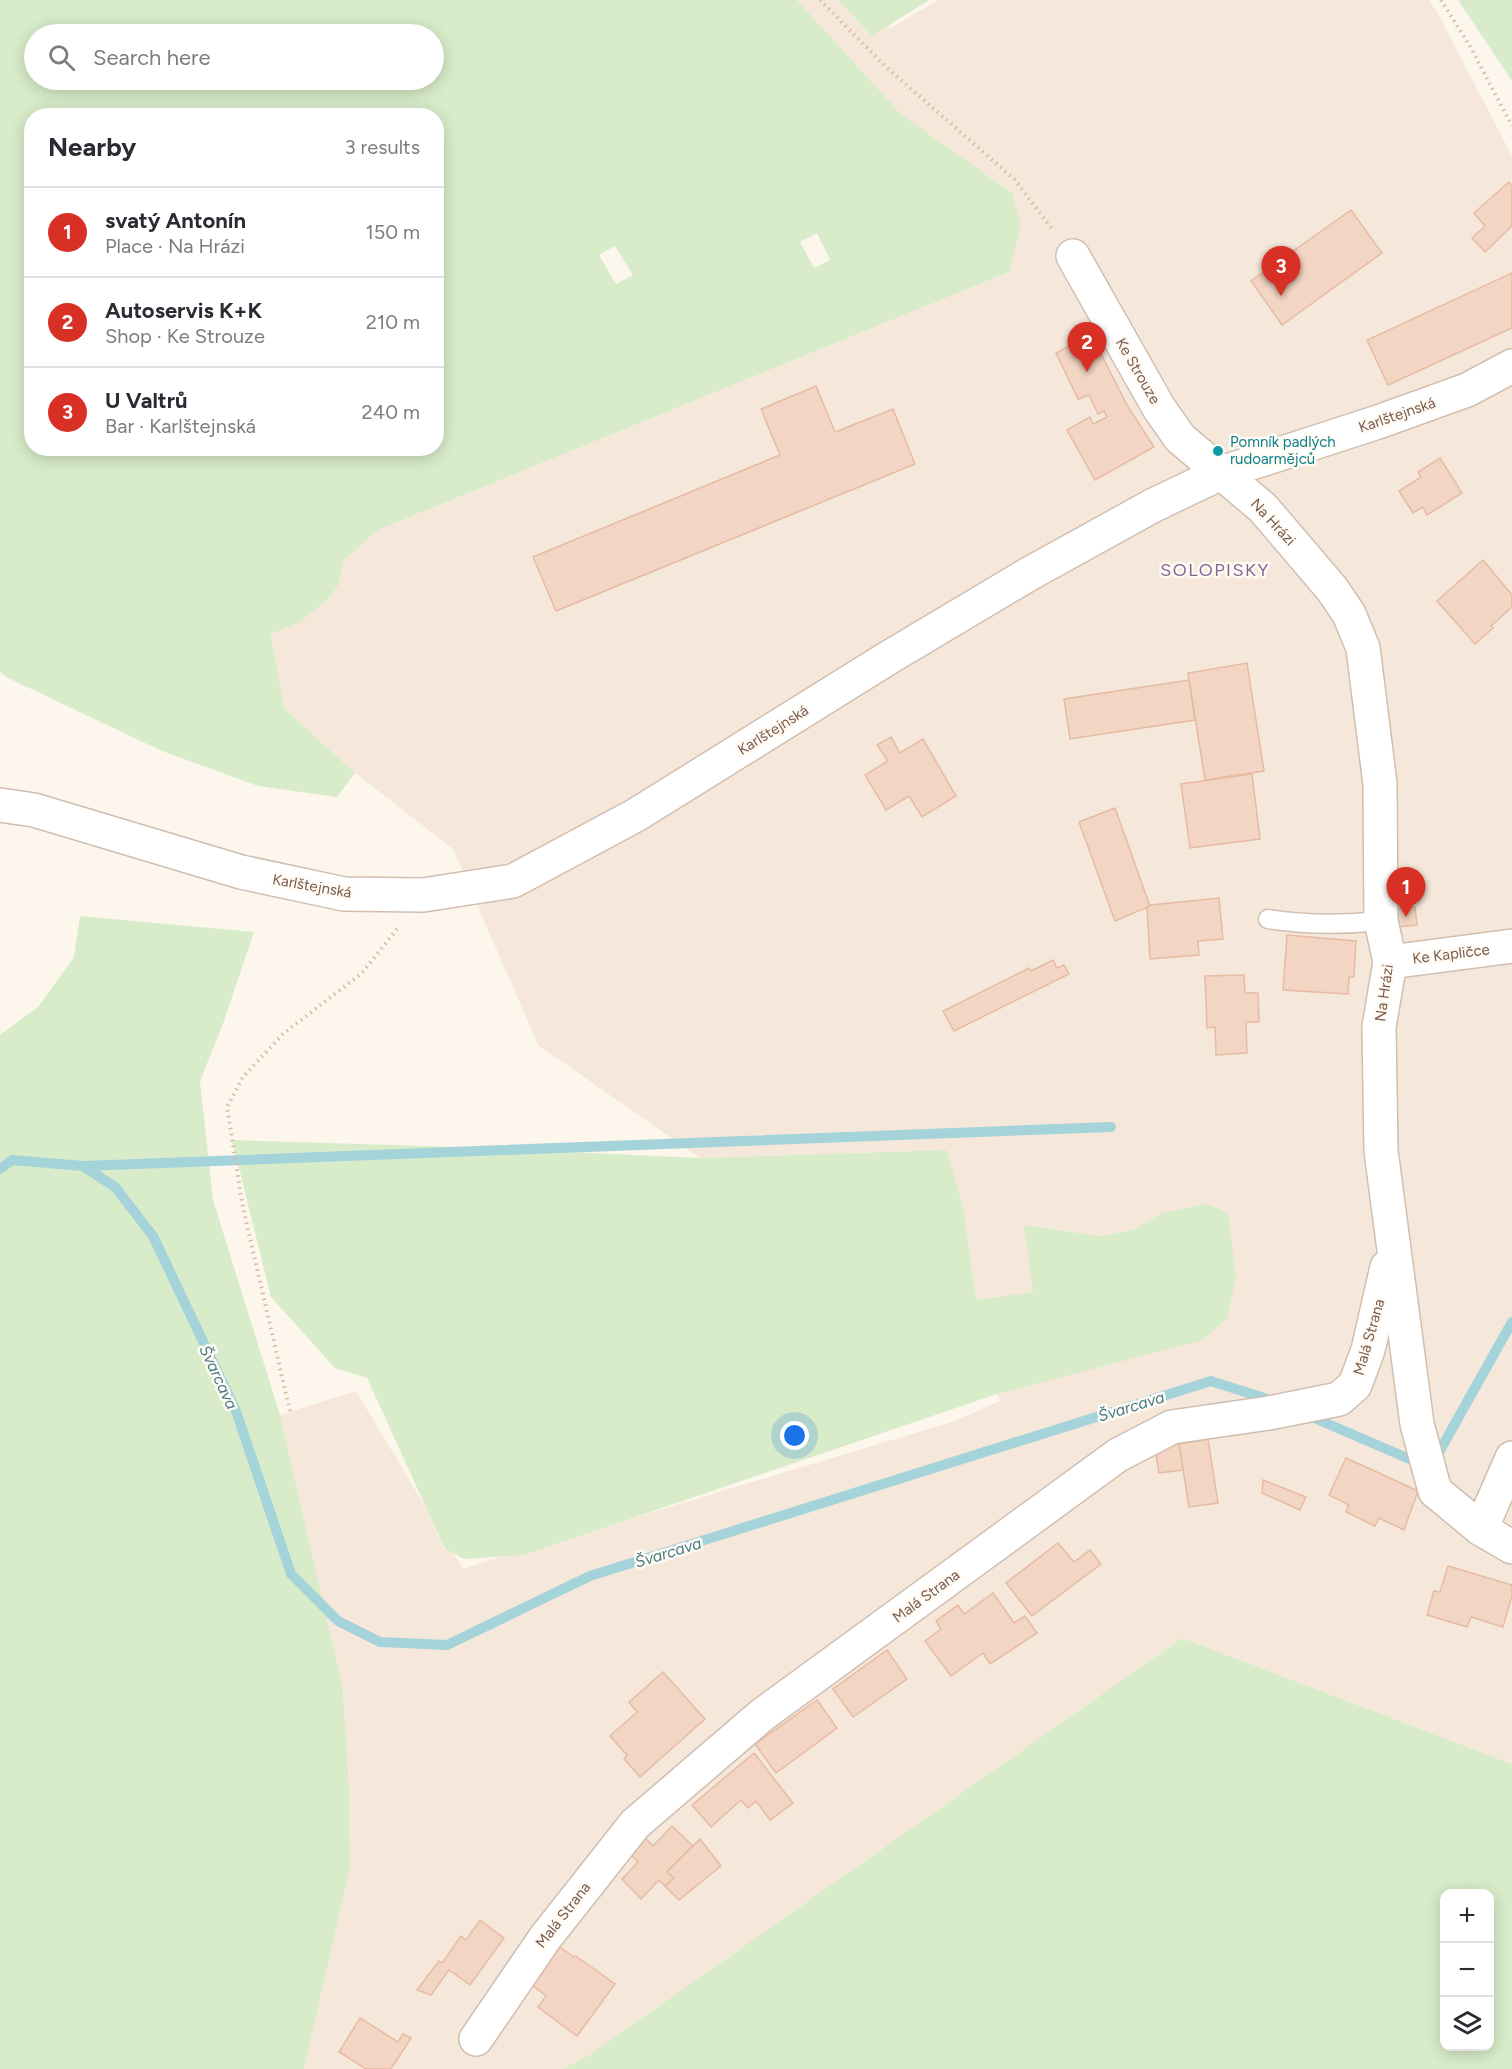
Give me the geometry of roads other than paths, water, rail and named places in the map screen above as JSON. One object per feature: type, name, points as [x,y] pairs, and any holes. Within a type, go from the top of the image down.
[{"type":"street","name":"Ke Strouze","points":[[1073,256],[1160,408],[1180,438],[1221,473]]},
{"type":"street","name":"Karlštejnská","points":[[0,805],[34,810],[253,875],[344,894],[423,896],[513,880],[636,815],[888,658],[1029,574],[1152,506],[1221,473],[1378,422],[1467,390],[1512,366]]},
{"type":"street","name":"Na Hrázi","points":[[1221,473],[1263,507],[1332,589],[1349,614],[1363,648],[1380,784],[1381,921],[1390,962],[1379,1027],[1380,1128],[1399,1302],[1417,1424],[1435,1491],[1481,1529]]},
{"type":"street","name":"Ke Kapličce","points":[[1390,962],[1512,946]]},
{"type":"street","name":"Malá Strana","points":[[476,2039],[545,1938],[635,1824],[762,1715],[1118,1455],[1172,1427],[1269,1413],[1339,1399],[1355,1385],[1368,1350],[1393,1242]]},
{"type":"street","points":[[1512,1458],[1481,1529],[1512,1547]]},
{"type":"lane","points":[[1268,919],[1294,923],[1340,925],[1381,921]]},
{"type":"waterway","points":[[83,1166],[1111,1127]]},
{"type":"waterway","name":"Švarcava","points":[[0,1169],[12,1160],[83,1166],[115,1187],[153,1236],[236,1411],[291,1574],[338,1621],[380,1642],[447,1645],[590,1576],[1211,1381],[1277,1402]]},
{"type":"waterway","name":"Švarcava","points":[[1434,1461],[1512,1322]]},
{"type":"waterway","name":"Švarcava","points":[[1305,1414],[1421,1464]]},
{"type":"place","name":"U Valtrů","points":[[1281,296]]},
{"type":"place","name":"Autoservis K+K","points":[[1087,372]]},
{"type":"place","name":"Pomník padlých rudoarmějců","points":[[1218,451]]},
{"type":"place","name":"svatý Antonín","points":[[1406,917]]},
{"type":"district","name":"SOLOPISKY","points":[[1215,570]]}]
